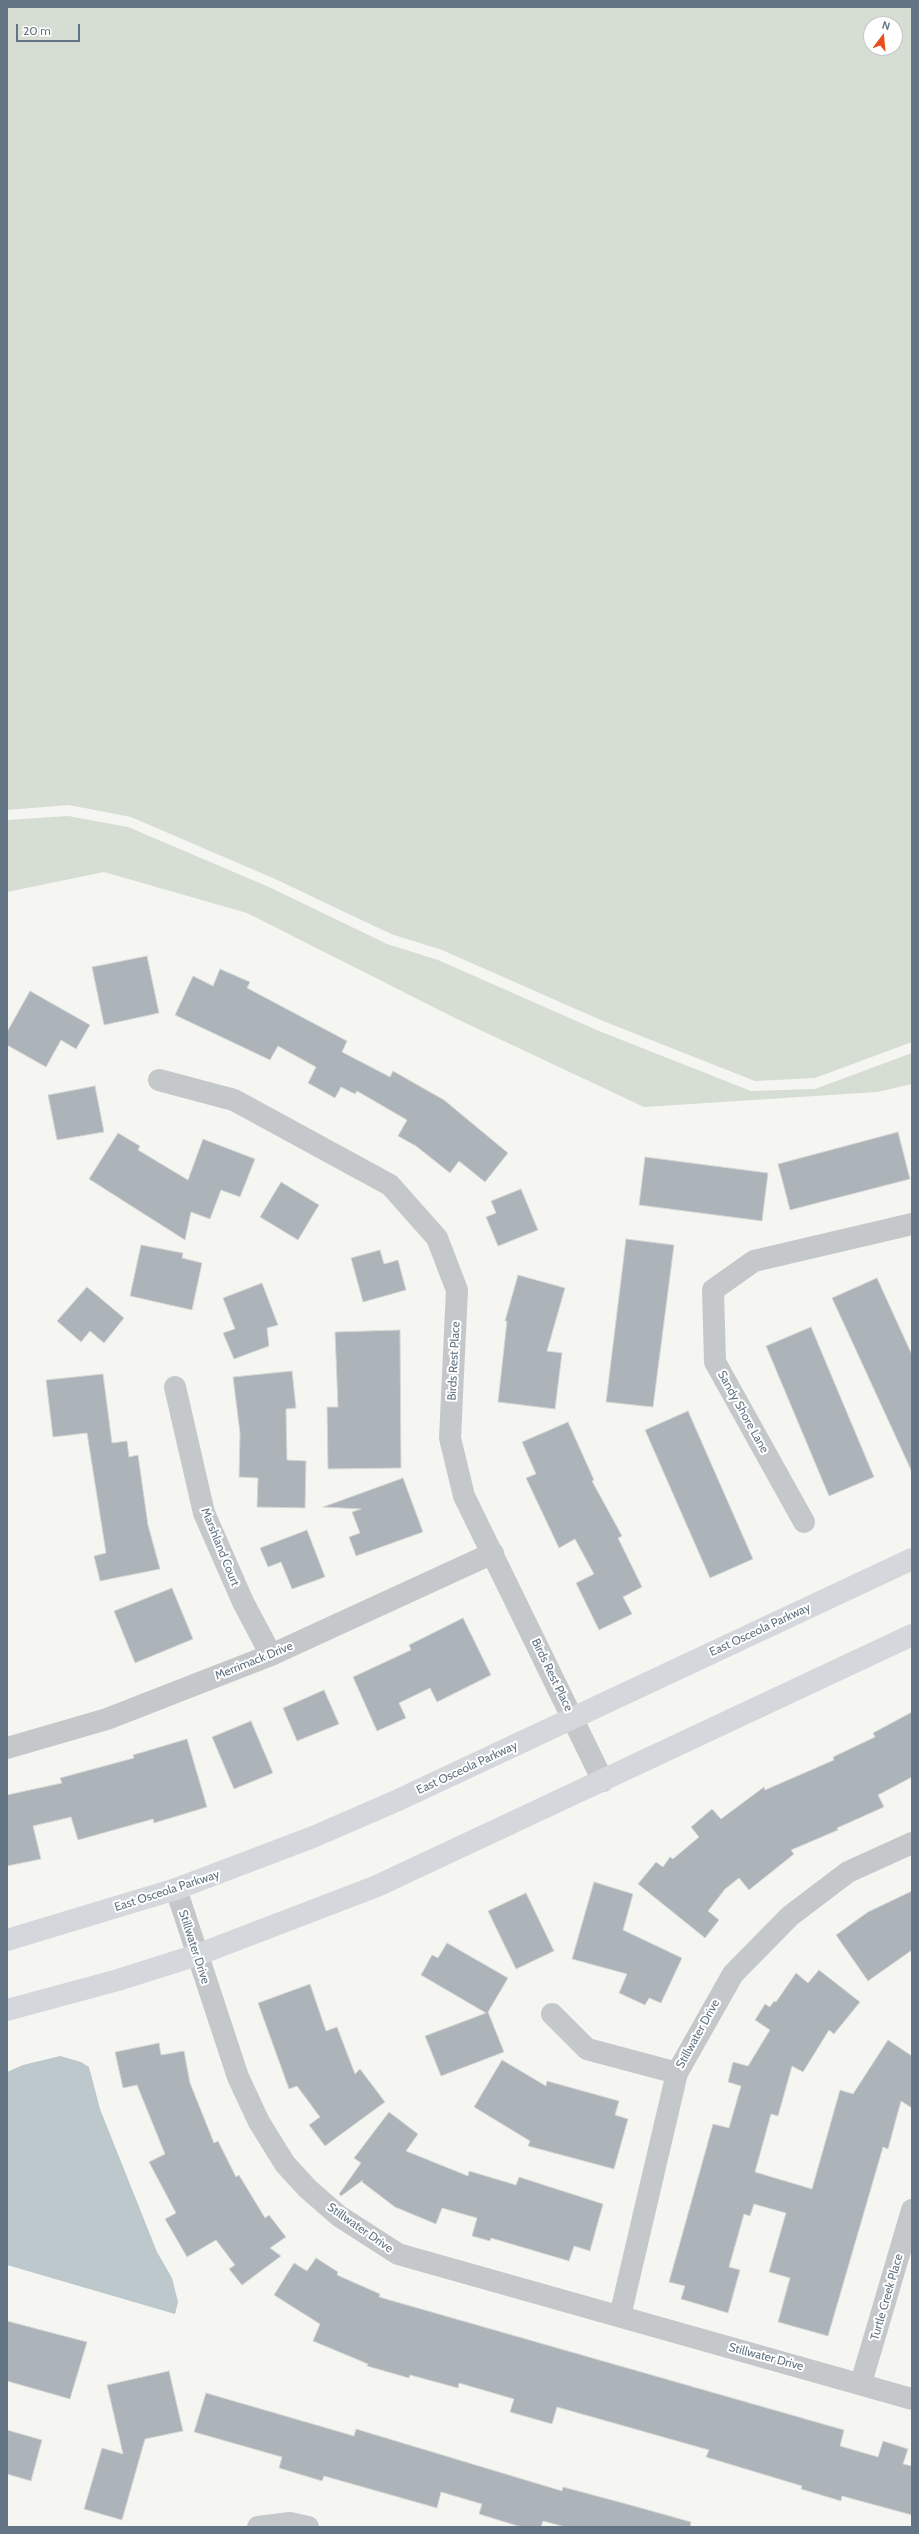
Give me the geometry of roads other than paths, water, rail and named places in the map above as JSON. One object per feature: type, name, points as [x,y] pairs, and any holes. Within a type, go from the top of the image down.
[{"type":"main road","name":"East Osceola Parkway","points":[[7,1940],[176,1889],[313,1837],[396,1802],[912,1559]]},
{"type":"main road","points":[[7,2010],[118,1980],[197,1955],[377,1886],[912,1635]]},
{"type":"street","name":"Birds Rest Place","points":[[159,1080],[234,1100],[390,1185],[437,1238],[457,1290],[450,1438],[464,1496],[603,1781]]},
{"type":"street","name":"Sandy Shore Lane","points":[[804,1522],[715,1362],[713,1290],[754,1261],[910,1227]]},
{"type":"street","name":"Marshland Court","points":[[175,1387],[204,1512],[243,1602],[271,1655]]},
{"type":"street","name":"Merrimack Drive","points":[[7,1748],[107,1719],[271,1655],[493,1553]]},
{"type":"street","name":"Stillwater Drive","points":[[620,2316],[677,2073],[733,1974],[790,1916],[848,1872],[912,1843]]},
{"type":"street","name":"Stillwater Drive","points":[[176,1889],[238,2077],[259,2122],[285,2164],[339,2216],[398,2254],[861,2383],[912,2399]]},
{"type":"street","points":[[552,2014],[587,2049],[677,2073]]},
{"type":"street","name":"Turtle Creek Place","points":[[861,2383],[912,2210]]},
{"type":"street","points":[[258,2527],[290,2523],[308,2527]]}]
